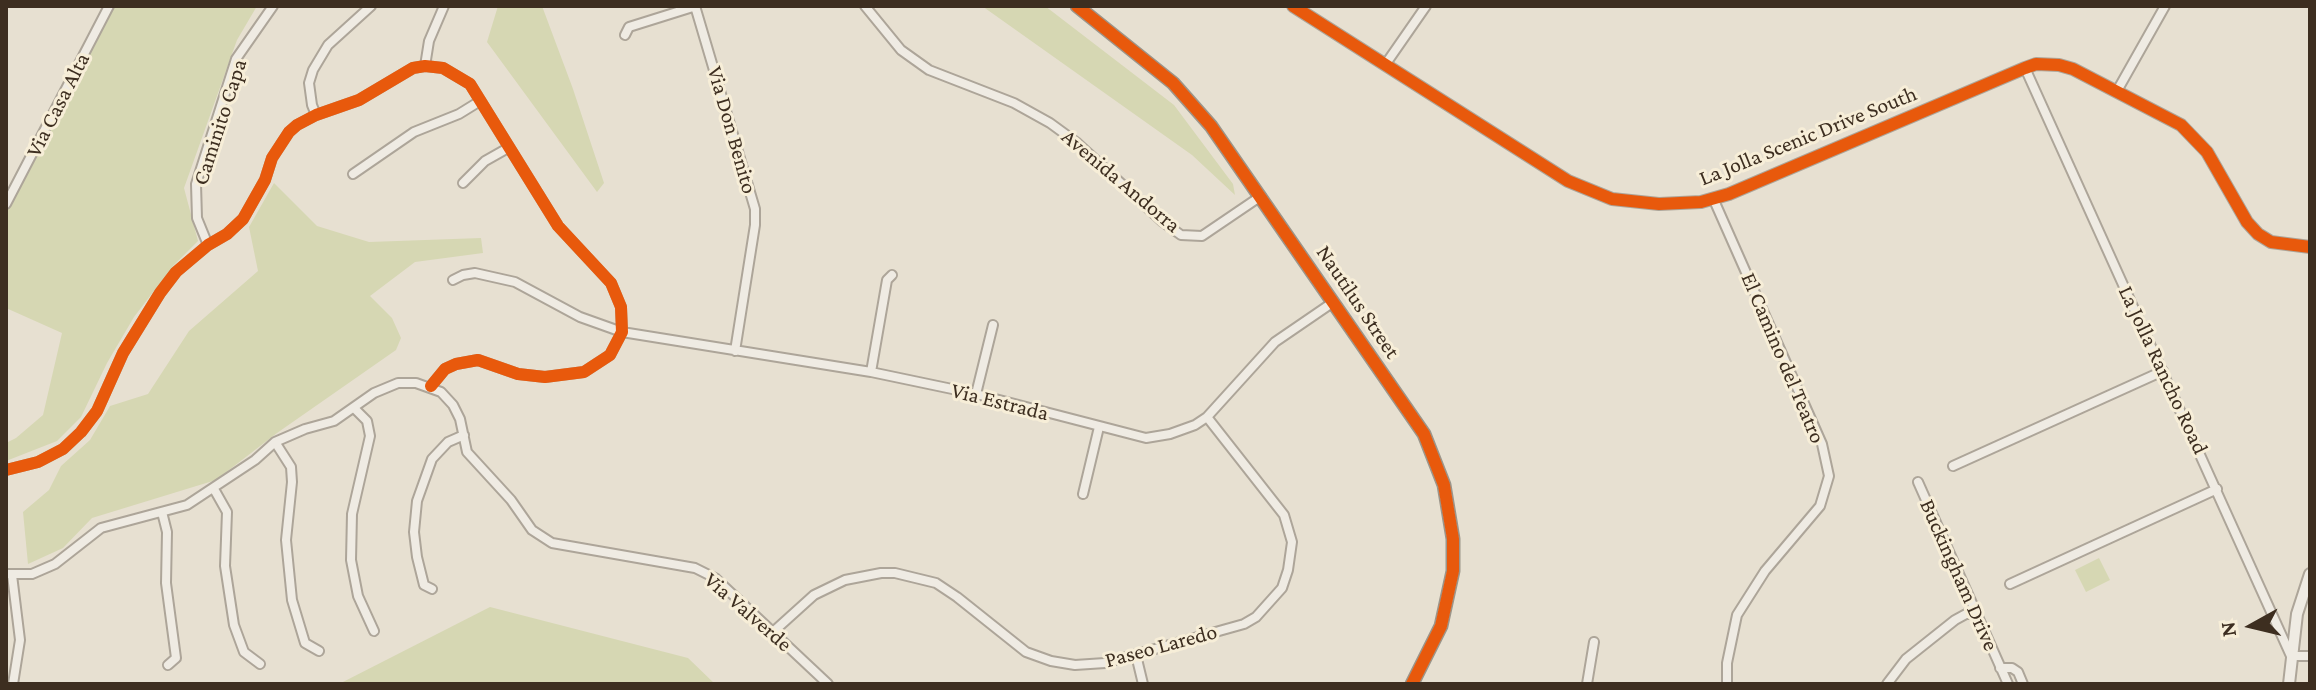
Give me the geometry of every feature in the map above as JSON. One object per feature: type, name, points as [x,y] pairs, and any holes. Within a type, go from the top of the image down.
[{"type":"main road","name":"Nautilus Street","points":[[1077,6],[1173,83],[1211,126],[1424,434],[1444,485],[1453,539],[1453,571],[1441,626],[1412,684]]},
{"type":"street","name":"Via Casa Alta","points":[[6,204],[109,6]]},
{"type":"street","name":"Caminito Capa","points":[[208,245],[197,218],[196,184],[236,59],[273,6]]},
{"type":"street","points":[[316,115],[309,83],[313,70],[328,45],[371,6]]},
{"type":"street","points":[[425,66],[429,41],[444,6]]},
{"type":"street","points":[[625,35],[629,27],[695,6]]},
{"type":"street","name":"Via Don Benito","points":[[695,6],[755,209],[735,351]]},
{"type":"street","name":"Avenida Andorra","points":[[865,6],[910,57],[949,80],[1014,103],[1050,123],[1076,142],[1181,235],[1202,236],[1261,196]]},
{"type":"street","name":"La Jolla Scenic Drive South","points":[[1293,6],[1568,181],[1600,196],[1659,204],[1701,202],[1729,194],[2025,68],[2036,64],[2059,65],[2073,69],[2181,125],[2207,152],[2247,222],[2258,234],[2271,242],[2310,247]]},
{"type":"street","points":[[1385,65],[1426,6]]},
{"type":"street","points":[[2117,91],[2165,6]]},
{"type":"street","points":[[6,470],[38,462],[63,449],[81,432],[97,411],[123,353],[160,293],[176,272],[243,219],[265,180],[272,158],[289,132],[316,115],[359,100],[413,68],[443,68],[470,84],[558,226],[611,283],[621,307],[622,332],[610,355],[584,372],[545,377],[518,374],[478,360],[445,369],[431,386],[398,383],[374,393],[334,421],[275,442],[255,460],[187,505],[101,528],[55,564],[32,574],[9,574],[20,640],[13,684]]},
{"type":"street","name":"La Jolla Rancho Road","points":[[2025,68],[2291,656]]},
{"type":"street","points":[[353,174],[414,132],[459,114],[480,101]]},
{"type":"street","points":[[463,183],[485,161],[508,148]]},
{"type":"street","name":"El Camino del Teatro","points":[[1713,198],[1822,444],[1829,476],[1820,506],[1765,571],[1737,615],[1729,652],[1727,684]]},
{"type":"street","name":"Via Estrada","points":[[453,280],[475,273],[515,282],[568,312],[622,332],[871,372],[976,394],[1146,438],[1170,434],[1207,417],[1275,342],[1332,303]]},
{"type":"street","points":[[871,372],[887,280],[892,275]]},
{"type":"street","points":[[976,394],[993,325]]},
{"type":"street","points":[[1953,466],[2163,371]]},
{"type":"street","name":"Via Valverde","points":[[431,386],[453,405],[460,419],[467,452],[511,500],[532,530],[552,543],[695,568],[715,578],[828,684]]},
{"type":"street","points":[[355,409],[367,421],[370,436],[352,514],[351,560],[358,596],[374,631]]},
{"type":"street","name":"Paseo Laredo","points":[[773,632],[814,595],[845,580],[895,573],[936,583],[1026,652],[1075,665],[1105,663],[1244,624],[1256,617],[1282,588],[1292,542],[1284,515],[1207,417]]},
{"type":"street","points":[[1083,494],[1099,427]]},
{"type":"street","points":[[432,589],[424,585],[417,557],[414,532],[417,501],[432,459],[448,442],[464,435]]},
{"type":"street","points":[[275,442],[291,467],[286,540],[292,600],[305,643],[319,651]]},
{"type":"street","name":"Buckingham Drive","points":[[1918,482],[2008,684]]},
{"type":"street","points":[[214,489],[227,512],[225,566],[234,625],[244,652],[260,664]]},
{"type":"street","points":[[2010,584],[2217,489]]},
{"type":"street","points":[[162,512],[167,532],[166,583],[176,658],[168,665]]},
{"type":"street","points":[[2289,684],[2297,614],[2310,574]]},
{"type":"street","points":[[1887,684],[1906,659],[1955,620],[1966,614],[1975,614]]},
{"type":"street","points":[[1587,684],[1594,642]]},
{"type":"street","points":[[1136,655],[1143,684]]},
{"type":"street","points":[[2291,656],[2310,656]]},
{"type":"street","name":"Buckingham Drive","points":[[2000,668],[2012,668],[2018,672],[2023,684]]},
{"type":"green space","points":[[112,6],[257,6],[237,40],[184,188],[198,241],[173,266],[134,317],[81,417],[57,441],[6,461],[6,443],[43,415],[62,333],[6,308],[6,202]]},
{"type":"green space","points":[[498,6],[542,6],[604,183],[597,192],[487,42]]},
{"type":"green space","points":[[982,6],[1045,6],[1174,105],[1233,184],[1235,195],[1192,155]]},
{"type":"green space","points":[[274,183],[317,226],[369,242],[481,238],[483,253],[415,262],[370,296],[392,318],[401,338],[396,350],[216,480],[92,518],[63,548],[28,564],[23,512],[49,490],[61,466],[90,440],[110,406],[148,394],[189,331],[258,271],[249,227]]},
{"type":"green space","points":[[2099,558],[2110,580],[2086,592],[2075,570]]},
{"type":"green space","points":[[490,607],[688,658],[715,684],[339,684]]},
{"type":"cycle path","points":[[1077,6],[1173,83],[1211,126],[1424,434],[1444,485],[1453,539],[1453,571],[1441,626],[1412,684]]},
{"type":"cycle path","points":[[1293,6],[1568,181],[1612,199],[1659,204],[1701,202],[1729,194],[2025,68],[2036,64],[2059,65],[2073,69],[2181,125],[2207,152],[2247,222],[2258,234],[2271,242],[2310,247]]},
{"type":"cycle path","points":[[6,470],[38,462],[63,449],[81,432],[97,411],[123,353],[160,293],[176,272],[243,219],[265,180],[272,158],[289,132],[316,115],[359,100],[413,68],[425,66],[443,68],[470,84],[558,226],[611,283],[621,307],[622,332],[610,355],[584,372],[545,377],[518,374],[478,360],[445,369],[431,386]]}]
